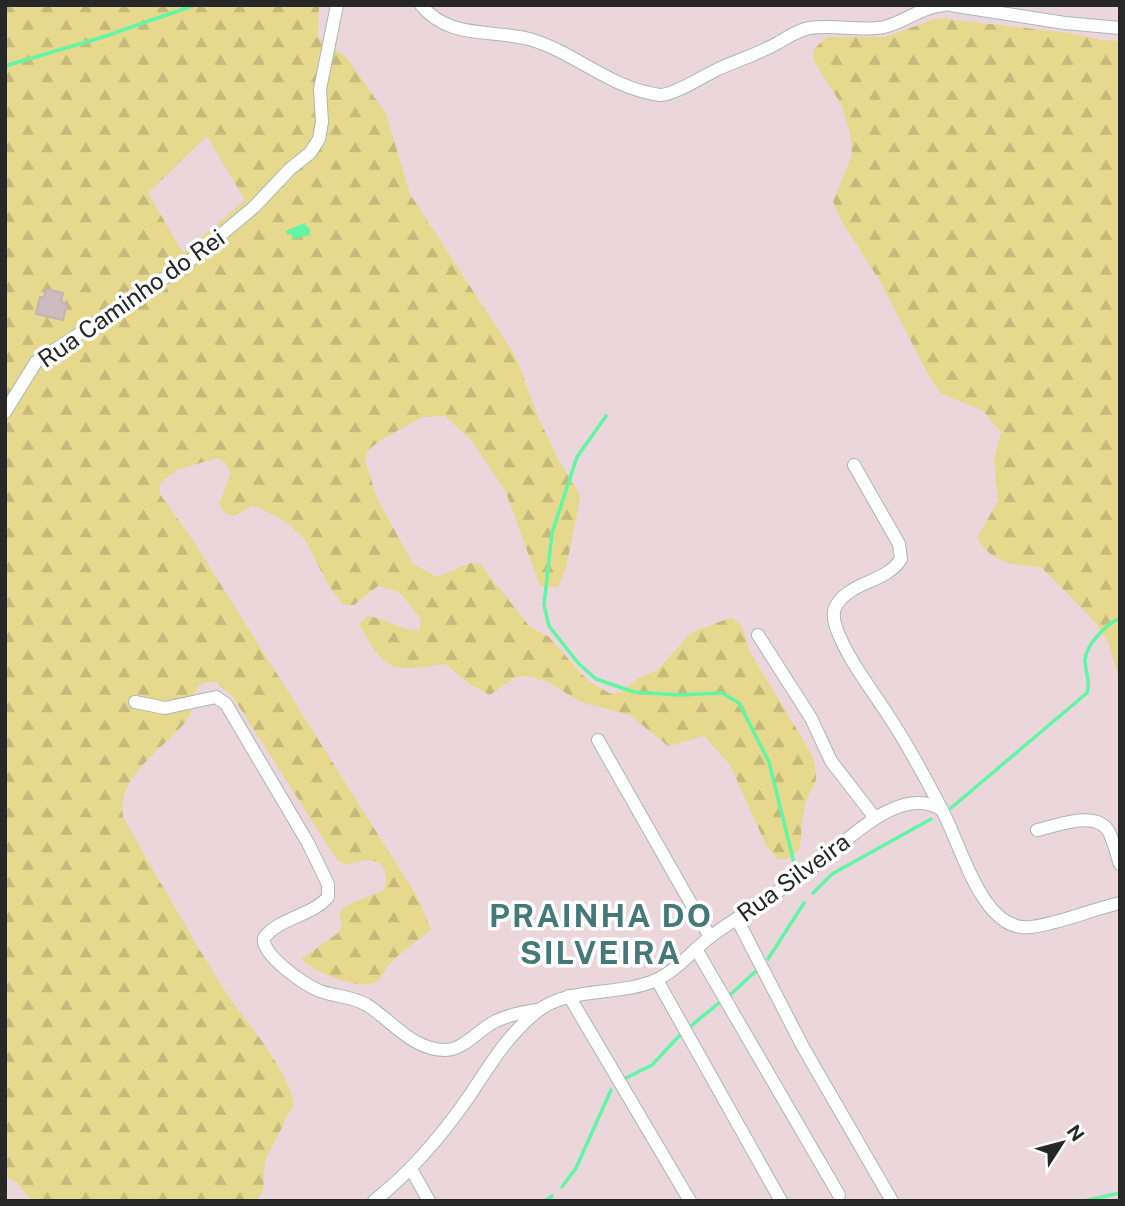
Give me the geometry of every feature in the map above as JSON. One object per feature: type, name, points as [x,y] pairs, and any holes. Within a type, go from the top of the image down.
[{"type":"street","name":"Rua Caminho do Rei","points":[[5,412],[37,362],[186,264],[254,206],[290,169],[310,153],[319,139],[322,122],[320,89],[337,5]]},
{"type":"street","points":[[421,5],[431,18],[443,25],[536,41],[632,88],[664,96],[771,47],[801,30],[820,27],[874,29],[888,26],[933,6],[944,5]]},
{"type":"street","points":[[950,5],[1065,23],[1120,28]]},
{"type":"street","points":[[853,465],[899,544],[901,559],[895,570],[854,589],[837,604],[833,616],[836,628],[846,649],[913,756],[982,895],[1004,922],[1013,926],[1030,927],[1120,903]]},
{"type":"street","points":[[758,635],[811,718],[831,761],[875,818]]},
{"type":"street","points":[[135,702],[165,708],[216,696],[226,704],[308,843],[328,884],[328,897],[322,903],[276,926],[264,938],[265,948],[287,969],[313,988],[366,1004],[415,1042],[442,1050],[456,1048],[496,1021],[538,1010]]},
{"type":"street","points":[[598,740],[710,937]]},
{"type":"street","name":"Rua Silveira","points":[[374,1201],[411,1169],[469,1097],[509,1037],[538,1010],[569,996],[625,990],[657,980],[710,937],[801,876],[875,818],[912,803],[933,804],[942,810]]},
{"type":"street","points":[[1037,830],[1084,820],[1098,821],[1108,829],[1120,864]]},
{"type":"street","points":[[737,919],[803,1047],[892,1201]]},
{"type":"street","points":[[696,949],[839,1195]]},
{"type":"street","points":[[657,980],[781,1201]]},
{"type":"street","points":[[569,996],[690,1201]]},
{"type":"street","points":[[411,1169],[429,1201]]},
{"type":"green space","points":[[5,5],[319,5],[318,37],[347,58],[386,114],[410,194],[516,357],[538,417],[580,499],[566,568],[558,587],[540,586],[505,490],[471,440],[445,416],[423,417],[384,438],[368,450],[365,460],[377,498],[413,564],[437,577],[470,563],[480,564],[530,627],[549,637],[587,680],[609,693],[620,693],[637,679],[657,670],[691,633],[732,617],[742,627],[750,652],[811,753],[815,765],[816,779],[806,801],[800,849],[788,859],[777,859],[766,845],[730,765],[704,736],[668,746],[630,715],[581,702],[546,681],[528,676],[513,678],[490,695],[471,685],[445,664],[412,668],[392,665],[377,652],[359,624],[367,616],[419,631],[421,619],[399,592],[378,586],[354,605],[343,605],[329,586],[304,538],[283,520],[253,505],[235,516],[225,513],[219,504],[231,473],[226,463],[217,458],[177,470],[160,483],[160,494],[192,539],[418,898],[431,930],[398,956],[379,979],[371,984],[364,985],[334,978],[314,969],[301,959],[337,934],[342,925],[339,915],[345,906],[384,890],[385,871],[377,862],[364,861],[346,865],[337,860],[233,697],[216,682],[203,683],[195,693],[187,720],[134,775],[123,802],[123,817],[221,985],[274,1059],[290,1090],[294,1104],[265,1160],[263,1191],[258,1199],[31,1201],[17,1182],[5,1176]],"holes":[[[207,136],[245,200],[183,253],[148,193]]]},
{"type":"green space","points":[[937,18],[1120,41],[1120,681],[1108,642],[1096,623],[1041,567],[1005,562],[983,547],[977,538],[998,501],[994,461],[1001,432],[982,410],[941,394],[881,283],[842,222],[833,202],[852,154],[850,133],[841,104],[814,61],[813,50],[827,37],[886,37]]},
{"type":"water","points":[[304,223],[310,229],[310,235],[293,239],[291,234],[287,235],[286,231]]},
{"type":"building","points":[[46,289],[63,293],[61,302],[67,303],[63,320],[36,314],[40,297],[44,298]]},
{"type":"waterway","points":[[5,66],[103,37],[195,5]]},
{"type":"waterway","points":[[606,416],[577,457],[552,533],[544,605],[549,626],[578,663],[596,679],[634,692],[679,695],[722,693],[739,703],[769,762],[795,867]]},
{"type":"waterway","points":[[951,808],[1087,693],[1086,654],[1098,635],[1120,618]]},
{"type":"waterway","points":[[813,893],[832,874],[931,819]]},
{"type":"waterway","points":[[768,959],[804,903]]},
{"type":"waterway","points":[[731,994],[756,971]]},
{"type":"waterway","points":[[691,1026],[720,1002]]},
{"type":"waterway","points":[[626,1078],[652,1065],[680,1035]]},
{"type":"waterway","points":[[562,1187],[576,1168],[611,1090]]},
{"type":"waterway","points":[[1084,1201],[1120,1193]]},
{"type":"waterway","points":[[545,1201],[552,1196]]},
{"type":"district","name":"PRAINHA DO SILVEIRA","points":[[601,934]]}]
